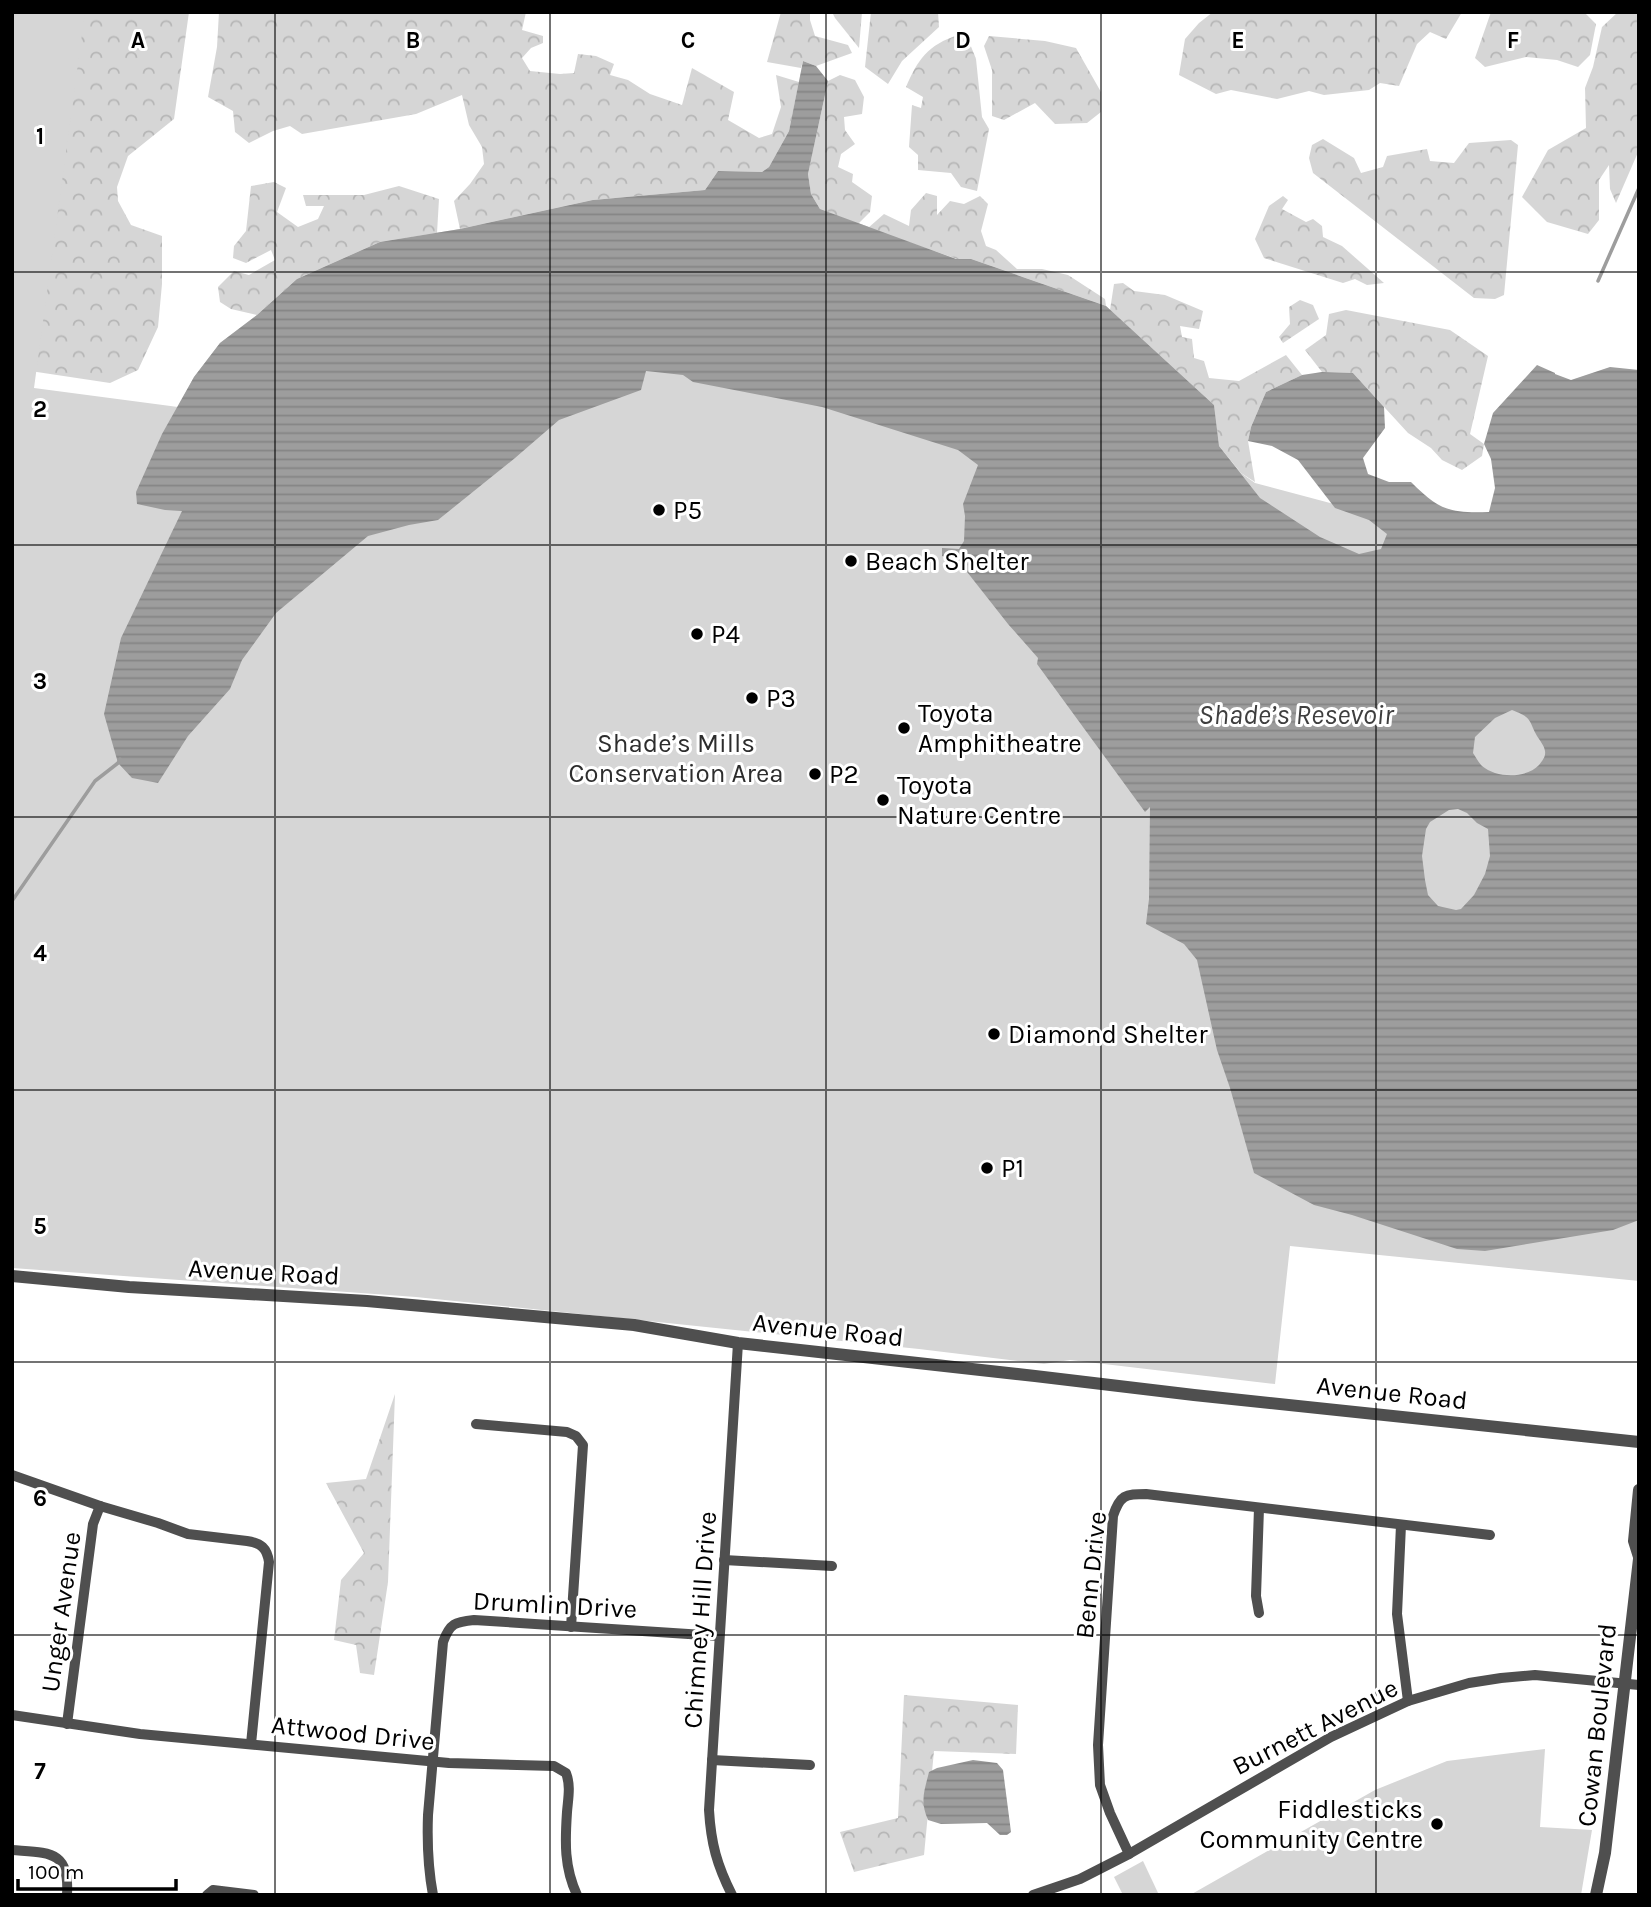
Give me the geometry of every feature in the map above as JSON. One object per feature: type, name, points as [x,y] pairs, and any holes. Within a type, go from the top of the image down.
[{"type":"street","name":"Avenue Road","points":[[12,1276],[129,1287],[367,1301],[635,1325],[738,1343],[1208,1397],[1639,1442]]},
{"type":"street","name":"Chimney Hill Drive","points":[[732,1895],[715,1855],[710,1835],[709,1810],[738,1343]]},
{"type":"street","points":[[477,1424],[567,1432],[576,1436],[583,1445],[571,1627]]},
{"type":"street","points":[[12,1475],[188,1534],[256,1542],[264,1547],[269,1562],[251,1744]]},
{"type":"street","name":"Cowan Boulevard","points":[[1596,1895],[1605,1853],[1639,1558],[1634,1541],[1639,1490]]},
{"type":"street","name":"Benn Drive","points":[[1129,1854],[1100,1785],[1098,1745],[1113,1516],[1122,1498],[1129,1494],[1146,1494],[1490,1535]]},
{"type":"street","name":"Unger Avenue","points":[[67,1724],[93,1524],[100,1506]]},
{"type":"street","points":[[1259,1508],[1256,1596],[1259,1613]]},
{"type":"street","points":[[1401,1525],[1397,1614],[1408,1701]]},
{"type":"street","points":[[724,1560],[832,1566]]},
{"type":"street","name":"Drumlin Drive","points":[[433,1895],[426,1843],[443,1642],[448,1629],[458,1621],[474,1620],[719,1636]]},
{"type":"street","name":"Burnett Avenue","points":[[1033,1895],[1080,1879],[1129,1854],[1331,1737],[1408,1701],[1469,1684],[1535,1675],[1639,1685]]},
{"type":"street","name":"Attwood Drive","points":[[12,1715],[140,1734],[432,1761],[554,1766],[566,1773],[569,1784],[565,1848],[568,1871],[577,1895]]},
{"type":"street","points":[[712,1760],[810,1765]]},
{"type":"street","points":[[12,1850],[45,1853],[56,1857],[65,1867],[67,1895]]},
{"type":"street","points":[[207,1895],[213,1890],[254,1895]]},
{"type":"green space","points":[[12,12],[189,12],[174,119],[128,156],[117,187],[118,201],[131,225],[162,236],[162,284],[158,327],[138,370],[110,383],[17,369]]},
{"type":"green space","name":"Shade’s Mills Conservation Area","points":[[12,12],[85,12],[34,388],[178,407],[194,377],[220,343],[257,315],[297,279],[380,242],[460,229],[593,200],[820,209],[956,259],[971,259],[1106,306],[1214,405],[1219,446],[1241,473],[1255,483],[1469,540],[1639,370],[1639,1281],[1290,1246],[1275,1384],[1070,1360],[1044,1364],[416,1297],[12,1268]]},
{"type":"green space","points":[[219,12],[526,12],[522,30],[543,36],[543,43],[531,48],[522,58],[530,71],[574,73],[578,54],[596,56],[614,64],[610,75],[628,80],[650,94],[682,105],[692,68],[734,92],[728,120],[759,138],[772,134],[781,107],[776,75],[799,82],[789,131],[769,167],[762,172],[718,171],[705,190],[593,200],[460,229],[454,201],[484,164],[482,147],[469,125],[462,95],[416,114],[302,134],[290,126],[249,143],[235,132],[233,111],[208,97],[217,47]]},
{"type":"green space","points":[[781,12],[810,12],[815,36],[848,45],[852,53],[816,66],[803,61],[801,68],[767,62]]},
{"type":"green space","points":[[832,12],[862,12],[859,48],[835,18]]},
{"type":"green space","points":[[871,12],[938,12],[939,27],[902,61],[888,84],[865,67]]},
{"type":"green space","points":[[1213,12],[1462,12],[1446,39],[1430,32],[1417,44],[1399,86],[1380,83],[1369,90],[1324,95],[1309,91],[1277,99],[1231,90],[1216,94],[1179,75],[1185,39]]},
{"type":"green space","points":[[1491,12],[1585,13],[1596,24],[1590,55],[1578,67],[1557,60],[1526,57],[1485,67],[1475,58]]},
{"type":"green space","points":[[1618,12],[1639,12],[1639,150],[1616,203],[1610,189],[1609,165],[1599,180],[1599,220],[1588,234],[1547,222],[1522,197],[1548,150],[1586,128],[1585,88],[1602,27]]},
{"type":"green space","points":[[958,35],[968,39],[976,59],[982,117],[989,129],[977,191],[961,187],[951,173],[918,170],[918,155],[909,147],[912,105],[921,108],[923,97],[906,87],[925,54],[939,43]]},
{"type":"green space","points":[[989,36],[1045,41],[1076,48],[1101,92],[1101,112],[1087,123],[1055,124],[1035,103],[1004,120],[992,116],[992,70],[984,46]]},
{"type":"green space","points":[[840,75],[855,80],[864,97],[862,114],[844,117],[845,130],[855,144],[841,154],[838,167],[853,174],[852,182],[872,196],[870,212],[858,224],[820,209],[811,194],[808,174],[828,81]]},
{"type":"green space","points":[[1323,139],[1354,158],[1361,173],[1383,167],[1387,156],[1427,149],[1430,161],[1454,163],[1469,143],[1511,140],[1518,145],[1504,295],[1495,299],[1474,298],[1313,173],[1309,158],[1312,145]]},
{"type":"green space","points":[[274,182],[286,188],[277,212],[298,227],[318,219],[324,206],[306,206],[303,195],[364,195],[399,186],[439,199],[437,233],[380,242],[297,279],[257,315],[231,309],[220,302],[218,287],[234,271],[249,275],[275,260],[271,250],[246,263],[233,258],[234,246],[246,231],[251,186]]},
{"type":"green space","points":[[926,193],[937,196],[937,215],[950,201],[964,204],[980,196],[988,204],[981,231],[986,246],[996,250],[1017,269],[1042,269],[1068,275],[1105,299],[1106,306],[971,259],[957,259],[868,228],[884,214],[909,226],[911,210]]},
{"type":"green space","points":[[1283,196],[1288,200],[1282,209],[1306,222],[1313,219],[1322,226],[1323,237],[1342,246],[1384,283],[1367,285],[1355,279],[1343,283],[1264,258],[1255,239],[1269,206]]},
{"type":"green space","points":[[1123,283],[1134,291],[1165,295],[1203,311],[1199,329],[1180,326],[1182,337],[1192,339],[1194,358],[1204,361],[1209,378],[1239,381],[1286,355],[1302,375],[1266,392],[1248,441],[1255,482],[1241,473],[1219,446],[1214,405],[1110,310],[1114,284]]},
{"type":"green space","points":[[1300,300],[1313,305],[1319,319],[1283,343],[1279,337],[1290,324],[1289,307]]},
{"type":"green space","points":[[1346,310],[1450,330],[1488,356],[1470,434],[1484,444],[1482,456],[1462,470],[1442,460],[1431,448],[1408,433],[1353,373],[1322,372],[1305,350],[1326,335],[1329,314]]},
{"type":"green space","points":[[395,1394],[388,1582],[374,1675],[360,1673],[356,1645],[334,1640],[341,1580],[364,1553],[326,1483],[366,1479]]},
{"type":"green space","points":[[904,1695],[1018,1705],[1016,1754],[934,1751],[924,1855],[854,1872],[840,1832],[898,1818]]},
{"type":"green space","points":[[1545,1749],[1540,1827],[1592,1830],[1581,1895],[1190,1895],[1375,1790],[1447,1761]]},
{"type":"green space","points":[[1143,1861],[1159,1895],[1123,1895],[1114,1877]]},
{"type":"water","name":"Shade’s Resevoir","points":[[803,61],[816,66],[828,81],[808,174],[811,194],[820,209],[956,259],[971,259],[1106,306],[1214,405],[1219,446],[1260,498],[1320,537],[1359,554],[1381,549],[1387,534],[1369,520],[1335,508],[1298,460],[1272,446],[1248,441],[1266,392],[1302,375],[1322,372],[1353,373],[1384,407],[1385,428],[1363,458],[1368,474],[1389,482],[1411,482],[1430,499],[1455,511],[1489,512],[1495,488],[1491,459],[1484,444],[1493,413],[1537,365],[1571,380],[1610,367],[1639,370],[1639,1220],[1613,1230],[1485,1251],[1457,1249],[1314,1205],[1254,1173],[1217,1050],[1197,960],[1184,944],[1146,924],[1149,899],[1150,807],[1145,812],[1037,664],[1038,658],[960,563],[942,556],[942,548],[959,549],[964,541],[963,504],[978,465],[958,450],[822,407],[693,382],[683,375],[646,371],[641,390],[559,420],[438,520],[368,536],[276,613],[242,660],[230,689],[188,736],[158,783],[132,778],[118,763],[104,714],[121,638],[182,511],[137,504],[136,492],[162,434],[194,377],[220,343],[257,315],[297,279],[380,242],[460,229],[593,200],[705,190],[718,171],[762,172],[769,167],[789,131]],"holes":[[[1512,710],[1529,720],[1544,747],[1545,755],[1539,765],[1527,773],[1503,775],[1488,770],[1479,763],[1473,753],[1475,737],[1495,718]],[[1458,809],[1488,829],[1490,856],[1485,874],[1474,895],[1461,909],[1456,910],[1438,906],[1428,895],[1422,856],[1426,829],[1430,822],[1449,810]]]},
{"type":"water","points":[[973,1760],[997,1763],[1003,1770],[1011,1832],[1007,1835],[1000,1835],[987,1823],[941,1824],[928,1820],[923,1802],[929,1772]]},
{"type":"waterway","points":[[1598,281],[1639,188]]},
{"type":"waterway","points":[[12,901],[95,781],[120,759]]},
{"type":"place","name":"P5","points":[[659,510]]},
{"type":"place","name":"Beach Shelter","points":[[851,561]]},
{"type":"place","name":"P4","points":[[697,634]]},
{"type":"place","name":"P3","points":[[752,698]]},
{"type":"place","name":"Toyota Amphitheatre","points":[[904,728]]},
{"type":"place","name":"P2","points":[[815,774]]},
{"type":"place","name":"Toyota Nature Centre","points":[[883,800]]},
{"type":"place","name":"Diamond Shelter","points":[[994,1034]]},
{"type":"place","name":"P1","points":[[987,1168]]},
{"type":"place","name":"Fiddlesticks Community Centre","points":[[1437,1824]]}]
